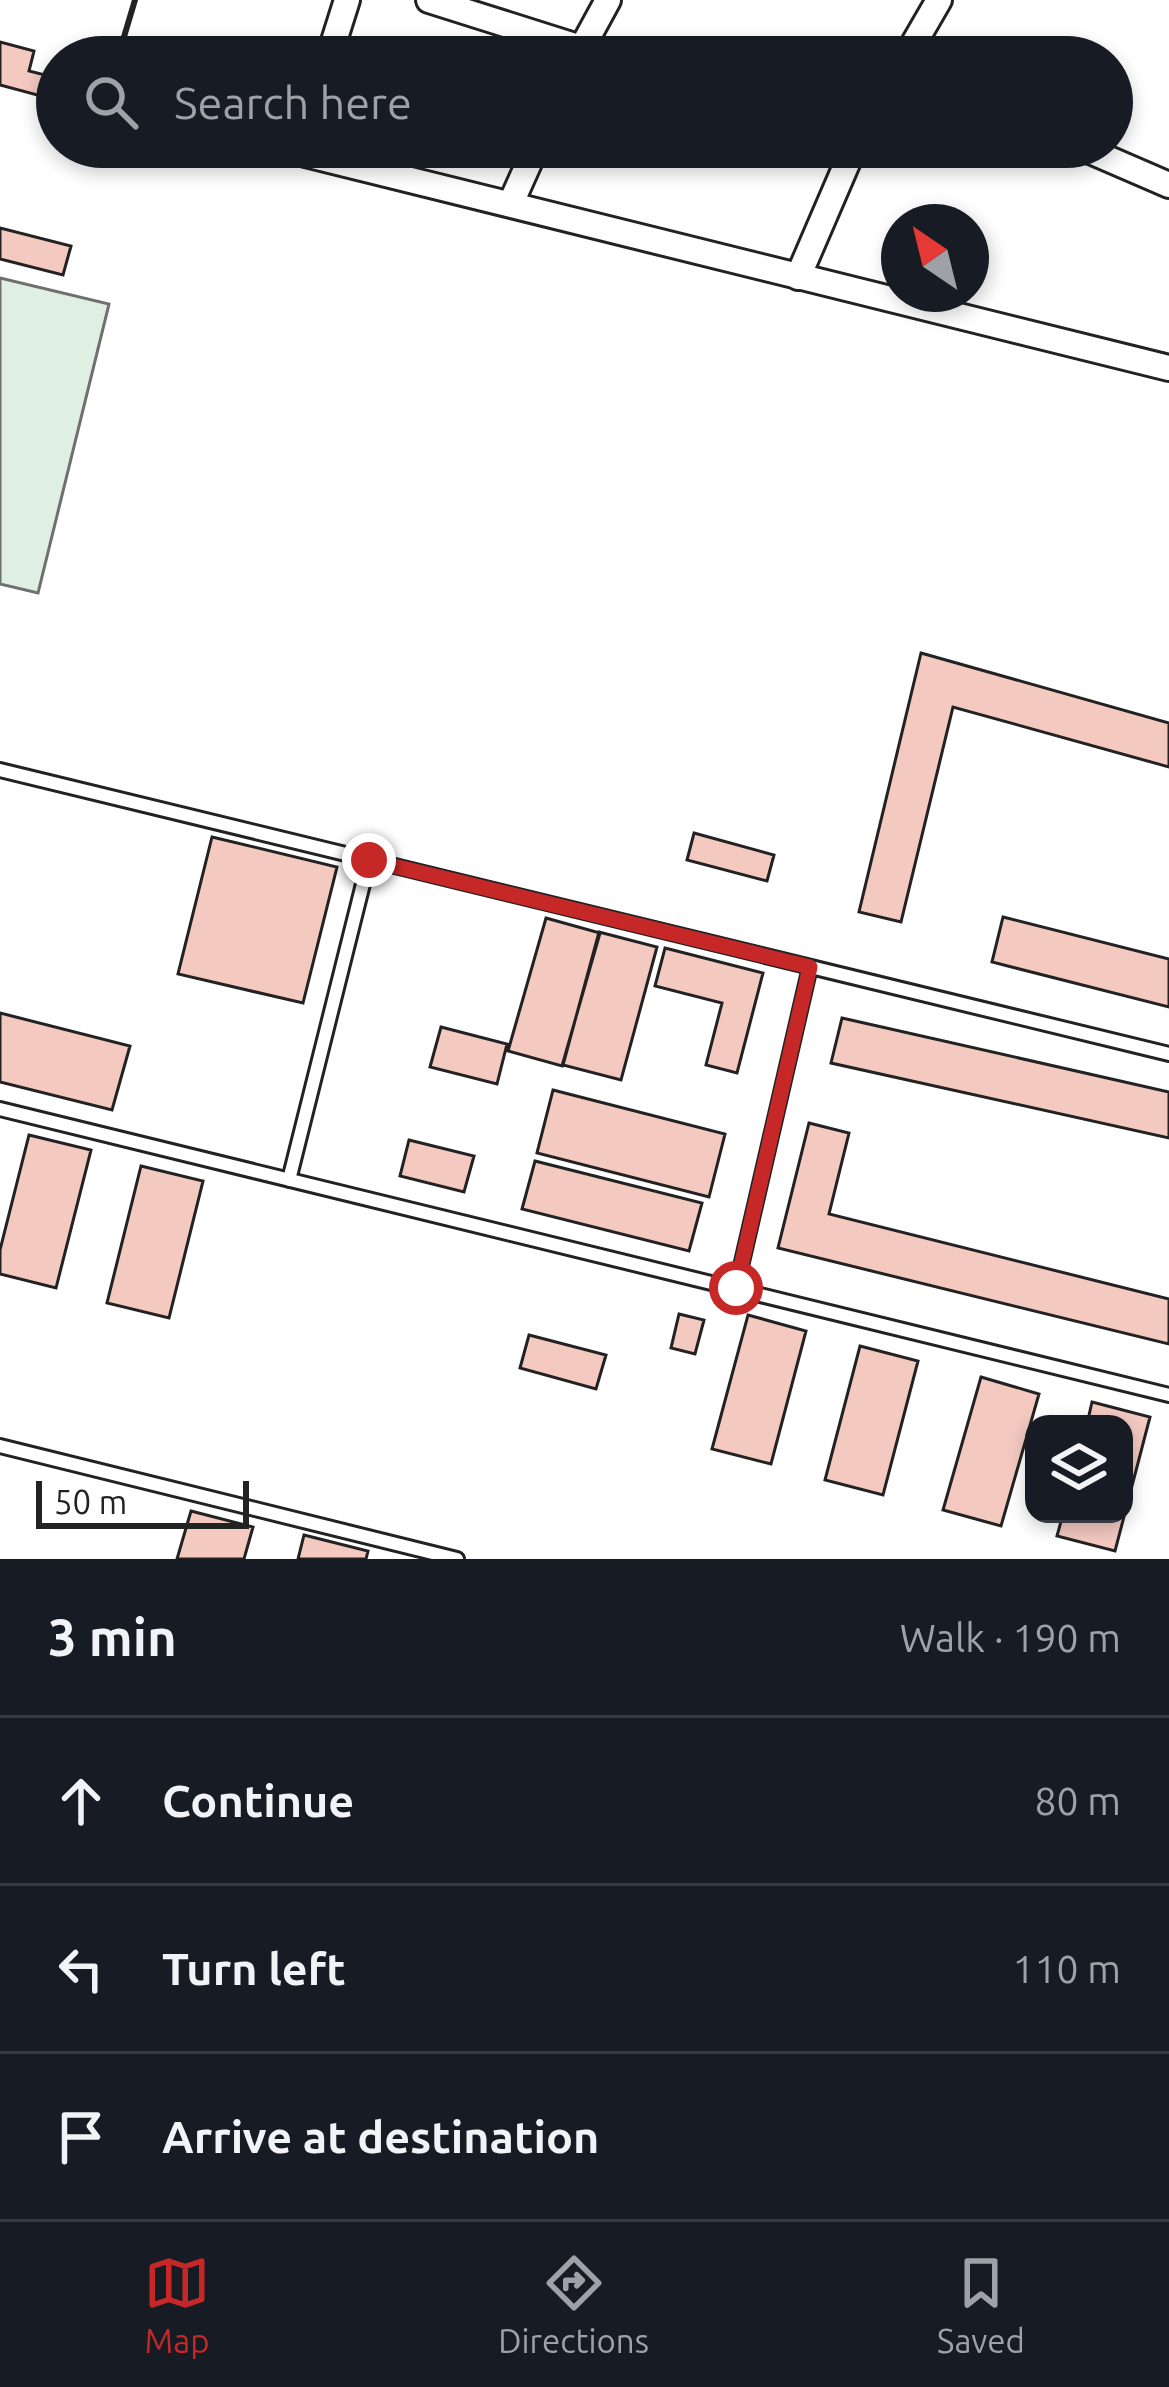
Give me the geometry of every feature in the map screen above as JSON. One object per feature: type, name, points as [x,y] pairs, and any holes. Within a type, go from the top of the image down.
[{"type":"street","points":[[336,36],[347,0]]},
{"type":"street","points":[[429,0],[531,36]]},
{"type":"street","points":[[588,36],[608,0]]},
{"type":"street","points":[[918,36],[939,0]]},
{"type":"street","points":[[370,168],[1169,368]]},
{"type":"street","points":[[511,203],[527,168]]},
{"type":"street","points":[[798,278],[845,168]]},
{"type":"street","points":[[1130,168],[1169,185]]},
{"type":"lane","points":[[0,770],[1169,1054]]},
{"type":"lane","points":[[289,1180],[369,860]]},
{"type":"lane","points":[[736,1288],[810,967]]},
{"type":"lane","points":[[0,1109],[1169,1395]]},
{"type":"lane","points":[[0,1446],[457,1559]]},
{"type":"green space","points":[[0,278],[109,304],[38,593],[0,584]]},
{"type":"building","points":[[0,42],[34,51],[29,71],[36,73],[36,95],[0,85]]},
{"type":"building","points":[[0,228],[71,246],[63,275],[0,259]]},
{"type":"building","points":[[921,653],[1169,723],[1169,767],[953,707],[901,922],[859,912]]},
{"type":"building","points":[[694,833],[774,855],[767,881],[687,860]]},
{"type":"building","points":[[212,837],[337,867],[303,1003],[178,974]]},
{"type":"building","points":[[1003,917],[1169,959],[1169,1007],[992,962]]},
{"type":"building","points":[[546,918],[600,933],[562,1066],[508,1051]]},
{"type":"building","points":[[599,932],[657,947],[621,1080],[563,1065]]},
{"type":"building","points":[[665,948],[763,973],[737,1073],[706,1065],[722,1003],[655,986]]},
{"type":"building","points":[[0,1013],[130,1046],[112,1110],[0,1082]]},
{"type":"building","points":[[842,1018],[1169,1092],[1169,1138],[831,1063]]},
{"type":"building","points":[[441,1027],[507,1044],[497,1084],[430,1067]]},
{"type":"building","points":[[553,1090],[725,1134],[709,1197],[537,1153]]},
{"type":"building","points":[[809,1123],[849,1133],[829,1214],[1169,1299],[1169,1344],[778,1248]]},
{"type":"building","points":[[29,1135],[91,1150],[56,1288],[0,1274],[0,1250]]},
{"type":"building","points":[[409,1140],[474,1156],[464,1192],[400,1176]]},
{"type":"building","points":[[535,1161],[702,1203],[689,1251],[522,1209]]},
{"type":"building","points":[[141,1166],[203,1181],[169,1318],[107,1303]]},
{"type":"building","points":[[679,1314],[704,1320],[695,1354],[671,1348]]},
{"type":"building","points":[[748,1315],[806,1331],[771,1464],[712,1449]]},
{"type":"building","points":[[529,1335],[606,1355],[596,1389],[520,1368]]},
{"type":"building","points":[[860,1346],[918,1361],[883,1495],[825,1480]]},
{"type":"building","points":[[981,1377],[1039,1394],[1033,1415],[1025,1415],[1025,1443],[1001,1526],[943,1510]]},
{"type":"building","points":[[1092,1402],[1150,1417],[1133,1482],[1133,1415],[1089,1415]]},
{"type":"building","points":[[191,1511],[253,1527],[244,1559],[177,1559]]},
{"type":"building","points":[[1061,1523],[1122,1523],[1115,1551],[1057,1536]]},
{"type":"building","points":[[304,1535],[368,1551],[366,1559],[298,1559]]},
{"type":"wall","points":[[124,36],[135,0]]},
{"type":"route","points":[[369,860],[810,967],[736,1288]]}]
